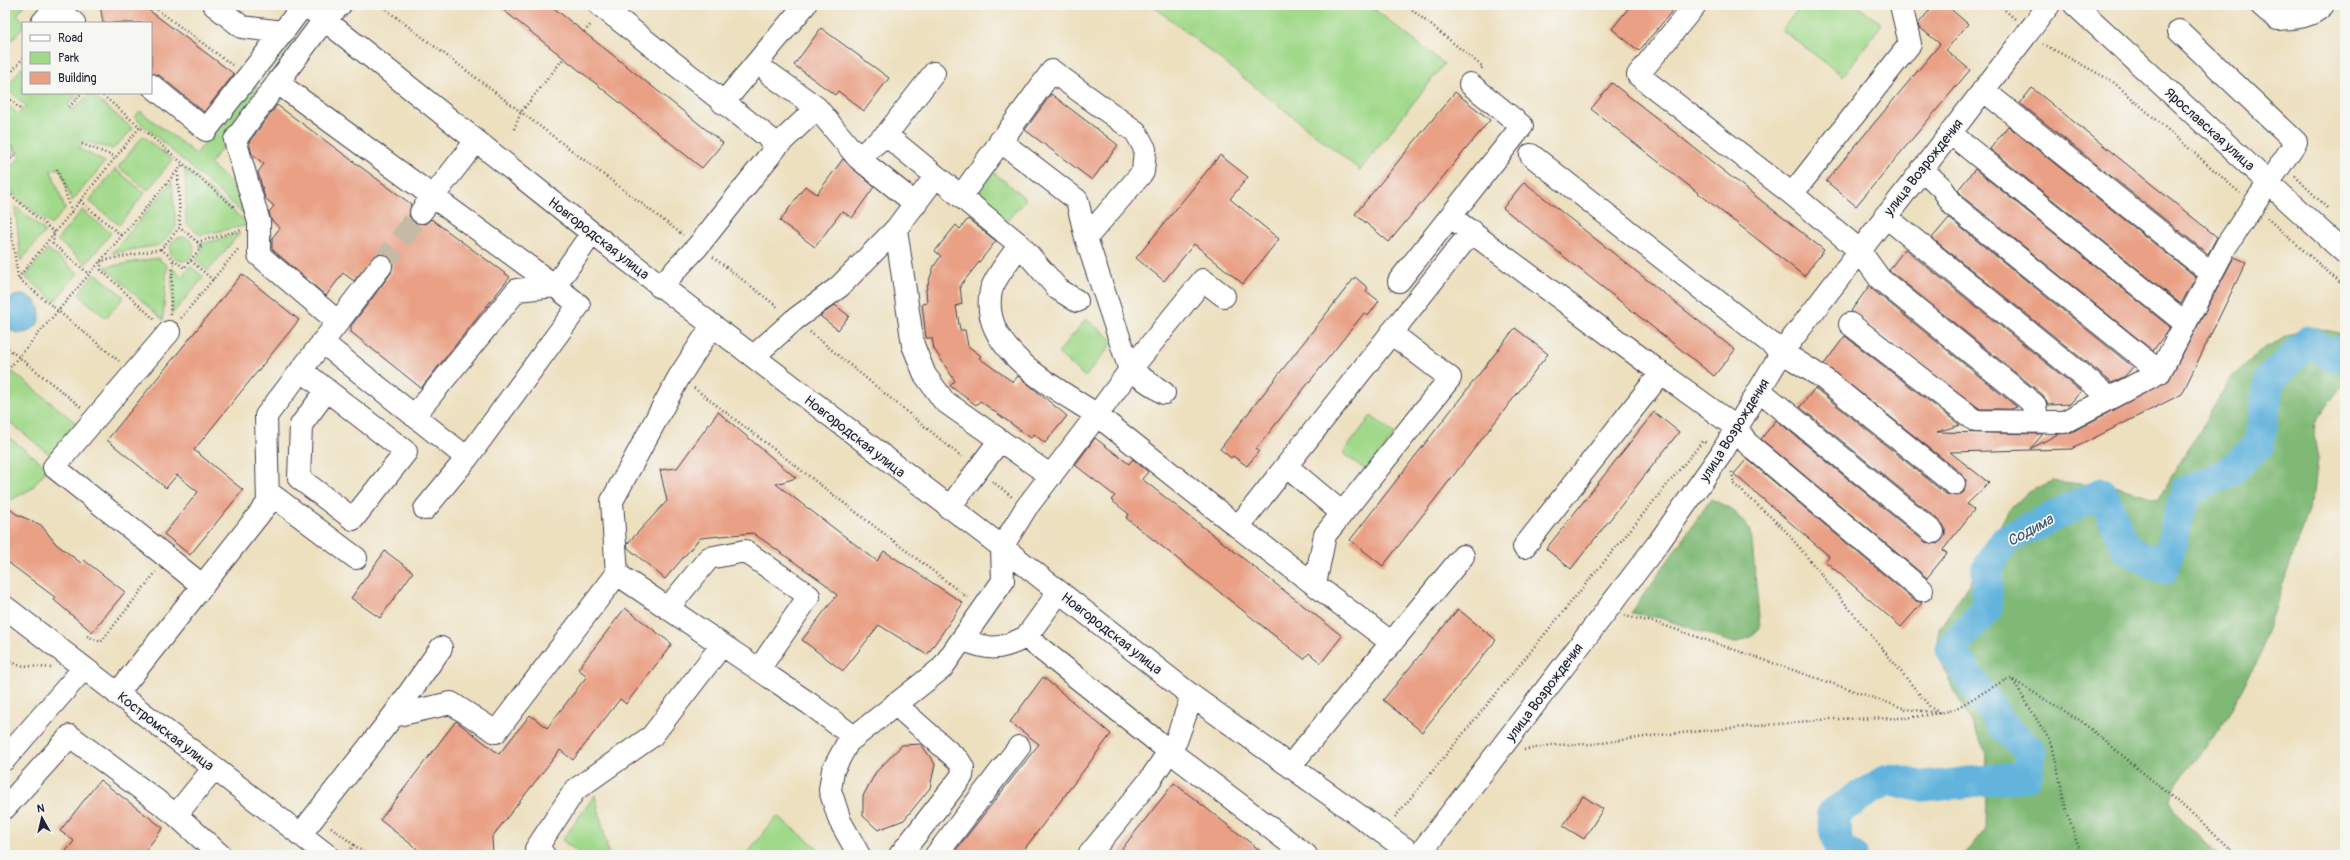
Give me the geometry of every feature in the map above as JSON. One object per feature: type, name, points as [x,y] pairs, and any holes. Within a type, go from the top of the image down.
[{"type":"street","points":[[214,5],[242,27],[283,32]]},
{"type":"street","points":[[152,86],[206,130],[304,5]]},
{"type":"street","name":"Новгородская улица","points":[[304,5],[660,287],[754,356],[949,508],[1002,546],[1192,696],[1414,855]]},
{"type":"street","points":[[338,322],[259,255],[259,222],[235,140],[324,20],[340,5]]},
{"type":"street","points":[[600,5],[778,145]]},
{"type":"street","points":[[723,102],[805,5]]},
{"type":"street","points":[[1695,5],[1638,75],[1792,194],[1859,250],[1880,279],[2035,405],[2037,422]]},
{"type":"street","points":[[1792,194],[1910,44],[1901,5]]},
{"type":"street","name":"улица Возрождения","points":[[1419,855],[1659,542],[1721,454],[1782,352],[1885,216],[2049,5]]},
{"type":"street","name":"Ярославская улица","points":[[2074,5],[2345,253]]},
{"type":"street","points":[[2261,5],[2277,19],[2298,18],[2319,10],[2323,5]]},
{"type":"street","points":[[52,12],[72,22]]},
{"type":"street","points":[[1850,324],[1976,421],[2064,422],[2160,372],[2226,246],[2296,142],[2179,31]]},
{"type":"street","points":[[961,196],[1052,71],[1136,132],[1145,149],[1143,172],[1086,238]]},
{"type":"street","points":[[858,158],[886,135],[934,73]]},
{"type":"street","points":[[770,74],[817,108],[858,158],[916,204]]},
{"type":"street","points":[[278,83],[427,204],[556,286],[579,305],[467,458],[426,509]]},
{"type":"street","points":[[1399,281],[1522,126],[1470,84]]},
{"type":"street","points":[[1983,90],[2211,273]]},
{"type":"street","points":[[660,287],[698,246],[778,145],[817,108]]},
{"type":"street","points":[[1950,133],[2185,323]]},
{"type":"street","points":[[886,135],[1020,245],[1058,289],[1077,301]]},
{"type":"street","points":[[427,204],[476,141]]},
{"type":"street","points":[[1000,141],[1077,200],[1086,238],[1130,370],[1164,393]]},
{"type":"street","points":[[1531,155],[1782,352],[1823,378],[1954,484]]},
{"type":"street","points":[[1922,169],[1942,188],[1954,206],[2160,372]]},
{"type":"street","points":[[754,356],[794,320],[839,287],[896,228],[916,204],[936,176]]},
{"type":"street","points":[[1451,215],[1661,373],[1737,428],[1747,443],[1922,590]]},
{"type":"street","points":[[1885,216],[2110,398]]},
{"type":"street","points":[[896,228],[913,345],[925,376],[944,401],[1051,476]]},
{"type":"street","points":[[1238,527],[1472,231]]},
{"type":"street","points":[[414,416],[517,290],[556,286],[592,233]]},
{"type":"street","points":[[1020,245],[991,291],[991,319],[1001,342],[1022,364],[1097,415],[1238,527],[1392,643]]},
{"type":"street","points":[[117,694],[268,503],[266,416],[381,266]]},
{"type":"street","points":[[859,855],[840,821],[830,790],[833,770],[848,742],[942,668],[1003,581],[1002,546],[1026,508],[1130,370],[1203,280],[1224,296]]},
{"type":"street","points":[[393,716],[451,703],[496,732],[617,574],[612,501],[679,377],[712,326]]},
{"type":"street","points":[[169,332],[54,467],[203,586]]},
{"type":"street","points":[[1315,584],[1325,535],[1450,378],[1391,333]]},
{"type":"street","points":[[322,342],[467,458]]},
{"type":"street","points":[[301,370],[327,390],[406,452],[353,519],[299,478],[301,425],[327,390]]},
{"type":"street","points":[[1524,547],[1661,373]]},
{"type":"street","points":[[1759,390],[1933,532]]},
{"type":"street","points":[[949,508],[1000,440]]},
{"type":"street","points":[[1286,466],[1342,513]]},
{"type":"street","points":[[268,492],[356,558]]},
{"type":"street","points":[[668,608],[709,558],[745,551],[809,596],[759,669]]},
{"type":"street","points":[[1290,766],[1463,556]]},
{"type":"street","points":[[617,574],[810,704],[854,737]]},
{"type":"street","points":[[962,640],[981,648],[1004,648],[1026,636],[1059,592]]},
{"type":"street","name":"Костромская улица","points":[[5,607],[327,855]]},
{"type":"street","points":[[1026,636],[1169,751],[1306,855]]},
{"type":"street","points":[[544,855],[536,849],[575,790],[652,736],[722,645]]},
{"type":"street","points":[[300,834],[393,716],[441,648]]},
{"type":"street","points":[[5,759],[84,668]]},
{"type":"street","points":[[1089,855],[1150,780],[1176,741],[1192,696]]},
{"type":"street","points":[[895,704],[960,761],[963,768],[962,776],[900,855]]},
{"type":"street","points":[[5,808],[70,736],[176,815],[220,855]]},
{"type":"street","points":[[936,855],[1020,747]]},
{"type":"street","points":[[176,815],[214,768]]},
{"type":"path","points":[[151,5],[248,76]]},
{"type":"path","points":[[380,5],[836,352],[1026,508]]},
{"type":"path","points":[[1406,5],[1483,67],[1470,84]]},
{"type":"path","points":[[1999,5],[2046,46],[2112,80],[2345,286]]},
{"type":"path","points":[[514,129],[521,112],[564,58]]},
{"type":"path","points":[[5,80],[22,59]]},
{"type":"path","points":[[5,94],[21,110]]},
{"type":"path","points":[[69,106],[81,94]]},
{"type":"path","points":[[101,94],[184,163],[238,211]]},
{"type":"path","points":[[18,278],[140,127]]},
{"type":"path","points":[[82,144],[116,157]]},
{"type":"path","points":[[5,164],[17,153]]},
{"type":"path","points":[[5,373],[56,311],[178,172],[184,163]]},
{"type":"path","points":[[57,169],[72,212]]},
{"type":"path","points":[[101,261],[161,249],[180,227],[178,172]]},
{"type":"path","points":[[5,190],[54,232]]},
{"type":"path","points":[[5,190],[18,278],[56,311],[134,373]]},
{"type":"path","points":[[80,201],[122,236]]},
{"type":"path","points":[[161,249],[184,268],[191,261],[202,246],[180,227]]},
{"type":"path","points":[[197,242],[248,228]]},
{"type":"path","points":[[54,232],[53,244],[88,274]]},
{"type":"path","points":[[169,332],[231,258]]},
{"type":"path","points":[[169,332],[173,259]]},
{"type":"path","points":[[101,261],[101,270],[169,332]]},
{"type":"path","points":[[191,261],[213,280]]},
{"type":"path","points":[[5,346],[95,419]]},
{"type":"path","points":[[679,377],[983,610]]},
{"type":"path","points":[[1383,833],[1703,441]]},
{"type":"path","points":[[1721,454],[1731,464],[1734,484],[1784,529],[1930,707],[1940,713]]},
{"type":"path","points":[[88,636],[101,642],[167,557]]},
{"type":"path","points":[[1605,612],[1657,623],[1906,709],[1940,713]]},
{"type":"path","points":[[5,656],[17,665],[53,668]]},
{"type":"path","points":[[2012,679],[2052,744],[2066,809],[2078,846],[2084,855]]},
{"type":"path","points":[[1497,754],[1552,745],[1594,744],[1659,735],[1831,719],[1907,718],[1953,710],[2005,680],[2012,679],[2082,721],[2196,817],[2236,855]]},
{"type":"path","points":[[315,815],[367,855]]},
{"type":"path","points":[[346,855],[354,845]]},
{"type":"green space","points":[[5,5],[25,5],[17,15],[25,22],[22,22],[22,28],[5,48]]},
{"type":"green space","points":[[1152,5],[1369,5],[1444,64],[1360,170]]},
{"type":"green space","points":[[1801,5],[1856,5],[1882,24],[1843,76],[1782,30]]},
{"type":"green space","points":[[292,37],[298,40],[273,78],[263,70]]},
{"type":"green space","points":[[22,67],[22,94],[78,94],[68,105],[73,110],[89,94],[91,94],[133,129],[113,149],[82,141],[80,149],[105,162],[72,201],[60,168],[51,170],[65,209],[51,225],[14,195],[7,170],[20,158],[13,144],[14,152],[6,159],[5,102],[18,114],[26,106],[6,88]]},
{"type":"green space","points":[[251,84],[263,92],[210,164],[233,184],[246,216],[134,117],[140,111],[196,154]]},
{"type":"green space","points":[[143,136],[172,160],[148,190],[118,167]]},
{"type":"green space","points":[[185,168],[249,225],[200,235],[186,223]]},
{"type":"green space","points":[[115,169],[145,193],[119,225],[89,201]]},
{"type":"green space","points":[[992,171],[1026,199],[1006,222],[973,194]]},
{"type":"green space","points":[[172,182],[176,227],[160,245],[112,253]]},
{"type":"green space","points":[[15,206],[45,231],[21,261]]},
{"type":"green space","points":[[82,210],[111,233],[86,264],[57,240]]},
{"type":"green space","points":[[240,233],[208,271],[195,260],[203,249],[198,245]]},
{"type":"green space","points":[[182,237],[191,240],[194,249],[191,258],[182,261],[173,258],[170,249],[173,240]]},
{"type":"green space","points":[[48,249],[78,273],[55,301],[25,277]]},
{"type":"green space","points":[[158,258],[167,266],[163,320],[105,267]]},
{"type":"green space","points":[[190,266],[204,277],[172,314],[172,268],[182,276]]},
{"type":"green space","points":[[95,273],[124,297],[106,318],[78,294]]},
{"type":"green space","points":[[1086,319],[1114,341],[1085,377],[1058,353]]},
{"type":"green space","points":[[2317,328],[2339,333],[2345,338],[2345,381],[2315,423],[2314,434],[2318,459],[2314,492],[2258,659],[2220,730],[2183,774],[2174,787],[2171,800],[2174,811],[2218,855],[1965,855],[1985,830],[1987,754],[1942,666],[1936,647],[1939,629],[1968,585],[2008,511],[2028,492],[2053,481],[2121,488],[2158,499],[2231,378],[2265,347],[2297,332]]},
{"type":"green space","points":[[13,372],[81,427],[55,459],[5,418],[5,381]]},
{"type":"green space","points":[[1371,416],[1395,434],[1367,471],[1343,453]]},
{"type":"green space","points":[[5,434],[48,468],[31,489],[7,502]]},
{"type":"green space","points":[[1711,499],[1732,509],[1751,531],[1760,628],[1749,638],[1733,643],[1661,618],[1631,613]]},
{"type":"green space","points":[[595,795],[609,855],[581,855],[562,840]]},
{"type":"green space","points":[[777,816],[818,848],[813,855],[747,854]]},
{"type":"water","points":[[21,295],[31,298],[37,304],[40,314],[37,324],[31,330],[21,333],[11,330],[5,324],[2,314],[5,304],[11,298]]},
{"type":"building","points":[[100,5],[142,5],[234,74],[204,112],[159,75],[152,73],[152,22],[103,22]]},
{"type":"building","points":[[497,5],[550,5],[723,143],[702,168]]},
{"type":"building","points":[[1631,5],[1677,5],[1639,51],[1612,29]]},
{"type":"building","points":[[1934,5],[1946,5],[1968,24],[1946,50],[1970,70],[1856,206],[1826,181],[1940,44],[1919,27],[1918,24]]},
{"type":"building","points":[[821,28],[889,78],[864,111],[838,91],[835,95],[794,65]]},
{"type":"building","points":[[1612,83],[1824,250],[1804,276],[1591,109]]},
{"type":"building","points":[[2032,88],[2217,237],[2208,254],[2020,103]]},
{"type":"building","points":[[1455,92],[1490,120],[1389,242],[1355,214]]},
{"type":"building","points":[[1051,94],[1118,145],[1092,180],[1025,130]]},
{"type":"building","points":[[277,105],[411,204],[409,216],[414,222],[425,224],[431,219],[510,277],[421,388],[351,332],[351,326],[391,273],[393,262],[389,256],[383,254],[376,255],[354,281],[343,273],[326,296],[272,249],[272,238],[280,228],[271,220],[269,212],[274,206],[265,198],[258,172],[264,164],[252,154],[249,142]]},
{"type":"building","points":[[2008,126],[2196,277],[2181,304],[1990,149]]},
{"type":"building","points":[[1220,155],[1248,177],[1230,199],[1279,239],[1243,284],[1194,244],[1164,281],[1136,258]]},
{"type":"building","points":[[843,159],[874,187],[852,218],[842,211],[815,247],[780,221],[805,186],[817,194]]},
{"type":"building","points":[[1975,169],[2170,327],[2153,351],[1963,197],[1958,190]]},
{"type":"building","points":[[1524,182],[1735,350],[1714,376],[1503,208]]},
{"type":"building","points":[[1949,218],[2133,367],[2125,376],[2112,383],[1932,238]]},
{"type":"building","points":[[968,219],[996,241],[960,286],[962,304],[956,306],[960,330],[965,330],[968,346],[981,356],[979,358],[1013,382],[1018,376],[1067,416],[1045,443],[1034,434],[1031,438],[980,401],[976,405],[950,386],[955,381],[934,349],[932,338],[926,338],[922,304],[927,303],[926,290],[934,266],[941,256],[935,251],[956,225],[960,229]]},
{"type":"building","points":[[1905,249],[2081,391],[2070,404],[2048,405],[2043,395],[1889,270]]},
{"type":"building","points":[[2234,257],[2246,262],[2182,394],[2072,449],[1950,452],[1989,483],[1967,504],[1974,510],[1943,550],[1947,553],[1927,578],[1761,439],[1776,420],[1925,542],[1937,544],[1942,540],[1945,534],[1945,528],[1941,522],[1800,407],[1815,388],[1946,494],[1958,496],[1964,492],[1966,480],[1962,474],[1824,364],[1845,336],[1960,425],[1937,432],[2043,434],[2030,449],[2058,434],[2070,433],[2169,380]]},
{"type":"building","points":[[242,274],[299,320],[194,450],[243,490],[190,555],[164,534],[198,492],[177,475],[166,488],[107,440]]},
{"type":"building","points":[[1355,277],[1368,288],[1366,291],[1379,301],[1368,316],[1364,313],[1256,449],[1259,451],[1247,466],[1233,456],[1231,458],[1220,449]]},
{"type":"building","points":[[1869,286],[2017,407],[2011,409],[1980,409],[1851,311]]},
{"type":"building","points":[[835,305],[849,316],[838,330],[820,316]]},
{"type":"building","points":[[1515,328],[1548,354],[1383,566],[1350,540]]},
{"type":"building","points":[[718,412],[796,478],[776,484],[877,561],[884,551],[963,603],[927,655],[879,625],[843,671],[802,640],[837,595],[824,583],[753,533],[700,538],[665,579],[628,548],[627,544],[667,501],[660,470],[677,468]]},
{"type":"building","points":[[1654,412],[1679,432],[1571,569],[1546,549]]},
{"type":"building","points":[[1095,438],[1129,464],[1133,459],[1148,472],[1142,479],[1342,636],[1321,663],[1309,653],[1304,659],[1126,518],[1129,514],[1111,500],[1115,496],[1075,465]]},
{"type":"building","points":[[1747,459],[1914,600],[1922,603],[1901,627],[1825,561],[1829,556],[1734,474]]},
{"type":"building","points":[[5,505],[16,514],[41,525],[56,544],[81,563],[84,560],[125,592],[92,632],[54,600],[56,598],[5,560]]},
{"type":"building","points":[[385,551],[413,572],[380,618],[351,598]]},
{"type":"building","points":[[625,608],[672,644],[626,704],[620,699],[573,760],[560,750],[492,837],[493,855],[425,855],[380,820],[456,721],[499,754],[530,715],[547,728],[587,676],[578,669]]},
{"type":"building","points":[[1458,609],[1496,640],[1422,732],[1383,700]]},
{"type":"building","points":[[1043,677],[1111,734],[1020,855],[952,855],[1039,744],[1010,722]]},
{"type":"building","points":[[921,744],[935,764],[930,788],[904,820],[878,830],[863,816],[863,796],[876,772],[902,745]]},
{"type":"building","points":[[100,780],[163,828],[142,855],[63,855],[74,841],[60,831]]},
{"type":"building","points":[[1174,783],[1266,855],[1117,855]]},
{"type":"building","points":[[1583,796],[1603,809],[1584,839],[1563,826]]},
{"type":"waterway","name":"Содима","points":[[1852,855],[1839,847],[1832,814],[1888,779],[1924,787],[2026,776],[2031,752],[2002,725],[1950,649],[1987,609],[1987,568],[2005,540],[2102,493],[2127,549],[2164,569],[2186,491],[2228,473],[2259,444],[2269,380],[2309,341],[2334,357],[2345,348]]},
{"type":"tunnel","points":[[381,266],[421,212]]}]
